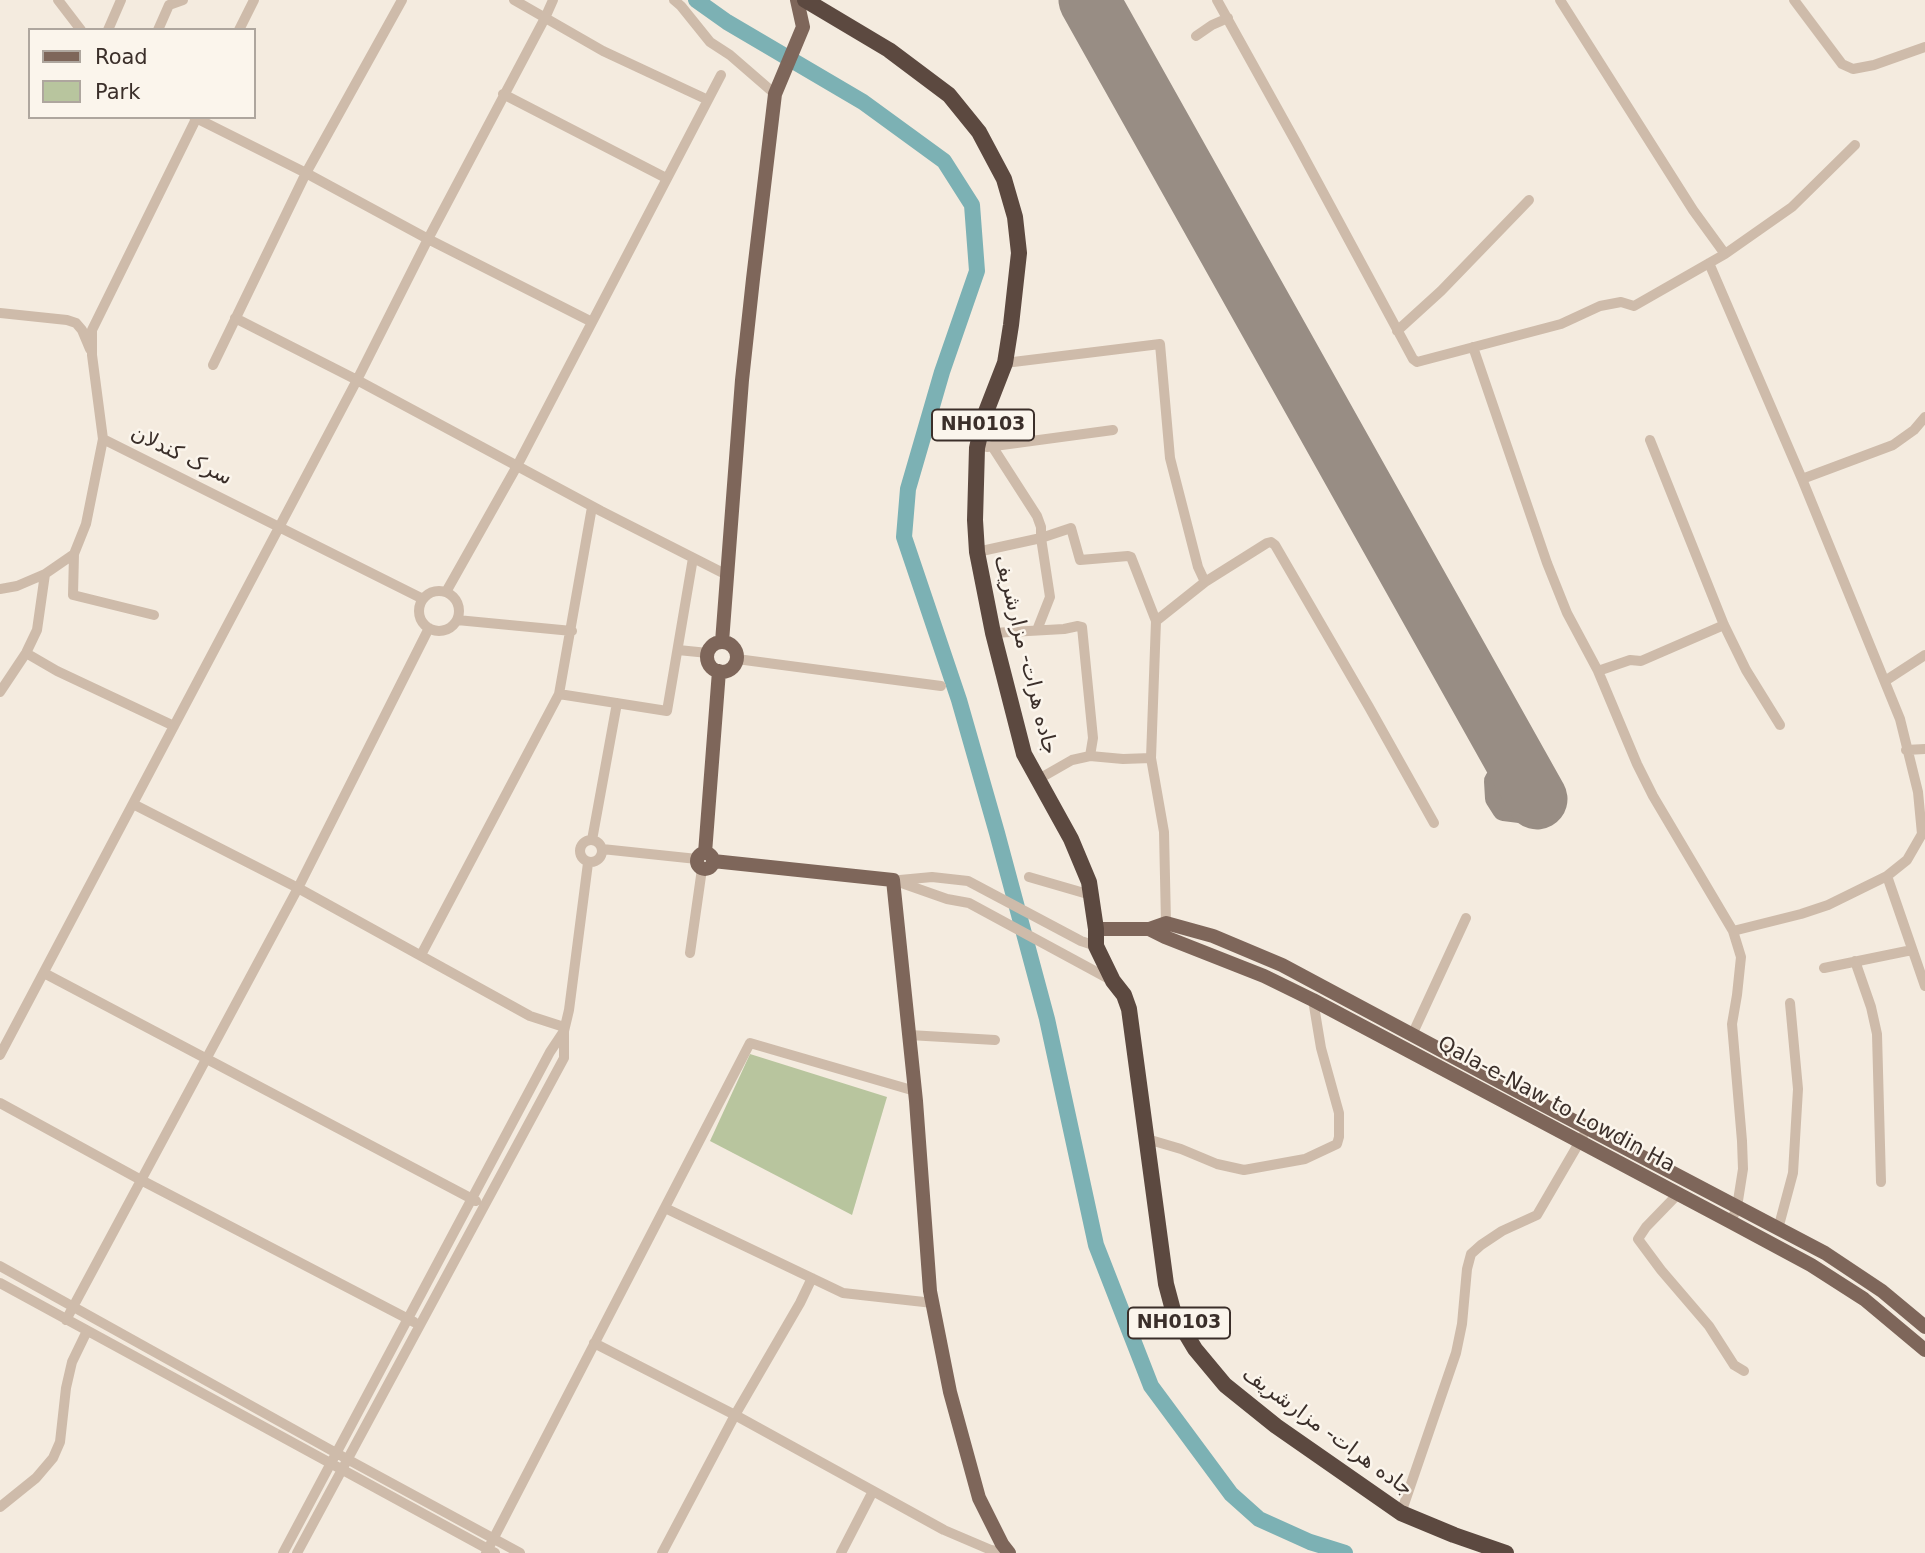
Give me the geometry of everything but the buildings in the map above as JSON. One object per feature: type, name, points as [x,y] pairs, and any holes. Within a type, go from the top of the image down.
[{"type":"highway","name":"جاده هرات- مزارشریف","points":[[805,0],[889,50],[949,95],[979,132],[1004,179],[1015,217],[1018,253],[1011,325],[1005,363],[985,417],[975,520],[977,552],[993,633],[1024,754],[1071,839],[1089,882],[1097,946],[1129,1009],[1166,1284],[1174,1314],[1195,1349],[1225,1385],[1276,1426],[1401,1513],[1506,1553]]},
{"type":"main road","points":[[722,642],[744,367],[775,94],[803,27],[797,0]]},
{"type":"main road","points":[[722,642],[732,645],[737,654],[732,668],[723,672],[714,670],[708,663],[708,653],[713,645],[722,642]]},
{"type":"main road","points":[[719,671],[704,860],[893,880],[915,1091],[930,1290],[950,1392],[979,1499],[1008,1553]]},
{"type":"main road","name":"Qala-e-Naw to Lowdin Ha","points":[[1096,929],[1149,929],[1166,923],[1213,936],[1282,965],[1825,1253],[1882,1291],[1925,1327]]},
{"type":"main road","name":"Qala-e-Naw to Lowdin Ha","points":[[1149,929],[1264,976],[1313,1000],[1811,1265],[1864,1300],[1925,1350]]},
{"type":"main road","points":[[1365,1027],[1373,1014]]},
{"type":"street","points":[[58,0],[79,28]]},
{"type":"street","points":[[109,28],[121,0]]},
{"type":"street","points":[[159,28],[169,5],[183,0]]},
{"type":"street","points":[[240,28],[254,0]]},
{"type":"street","points":[[213,365],[306,173],[402,0]]},
{"type":"street","points":[[514,0],[603,51],[708,100]]},
{"type":"street","points":[[0,1055],[357,380],[552,0]]},
{"type":"street","points":[[674,0],[710,42],[730,55],[775,94]]},
{"type":"street","points":[[1217,0],[1397,331],[1413,359],[1418,362],[1560,324],[1600,306],[1621,302],[1634,306],[1725,254],[1792,207],[1855,145]]},
{"type":"street","points":[[1560,0],[1693,210],[1725,254]]},
{"type":"street","points":[[1794,0],[1842,64],[1853,69],[1874,65],[1925,47]]},
{"type":"street","points":[[1196,36],[1228,18]]},
{"type":"street","points":[[446,592],[517,466],[721,75]]},
{"type":"street","points":[[503,94],[666,178]]},
{"type":"street","points":[[103,439],[92,355],[92,330],[196,119]]},
{"type":"street","points":[[198,119],[592,322]]},
{"type":"street","points":[[1397,331],[1441,291],[1529,200]]},
{"type":"street","points":[[1709,263],[1885,681],[1899,719],[1918,792],[1924,834],[1907,860],[1887,876],[1828,905],[1733,931]]},
{"type":"street","points":[[0,313],[75,323],[82,330],[92,355]]},
{"type":"street","points":[[235,318],[357,380],[592,507],[727,575]]},
{"type":"street","points":[[1005,363],[1160,344],[1170,458],[1198,567],[1205,582]]},
{"type":"street","points":[[1473,347],[1547,563],[1567,613],[1598,671],[1642,774],[1733,931],[1741,957],[1732,1024],[1743,1168],[1737,1207],[1731,1222]]},
{"type":"street","points":[[1802,480],[1893,445],[1914,430],[1925,417]]},
{"type":"street","points":[[984,447],[1113,430]]},
{"type":"street","name":"سرک کندلان","points":[[74,554],[86,524],[103,439],[423,599]]},
{"type":"street","points":[[1650,440],[1724,625],[1746,670],[1780,725]]},
{"type":"street","points":[[984,447],[1037,516],[1041,527],[1050,597],[1037,630]]},
{"type":"street","points":[[421,955],[559,694],[592,507]]},
{"type":"street","points":[[977,552],[1041,538],[1071,528],[1080,560],[1131,557],[1156,621],[1151,758],[1164,832],[1166,923]]},
{"type":"street","points":[[1156,621],[1205,582],[1271,542],[1434,823]]},
{"type":"street","points":[[0,589],[17,586],[46,574],[74,554]]},
{"type":"street","points":[[74,554],[73,595],[154,615]]},
{"type":"street","points":[[559,694],[667,711],[694,558]]},
{"type":"street","points":[[0,692],[26,653],[37,630],[46,574]]},
{"type":"street","points":[[433,592],[446,592],[456,600],[459,607],[457,620],[442,631],[429,628],[424,624],[419,612],[423,599],[433,592]]},
{"type":"street","points":[[457,620],[572,631]]},
{"type":"street","points":[[1598,671],[1630,660],[1640,662],[1724,625]]},
{"type":"street","points":[[993,633],[1082,627],[1093,738],[1090,756]]},
{"type":"street","points":[[66,1320],[298,888],[429,628]]},
{"type":"street","points":[[678,650],[708,653]]},
{"type":"street","points":[[26,653],[57,671],[174,726]]},
{"type":"street","points":[[1885,681],[1925,655]]},
{"type":"street","points":[[737,659],[941,686]]},
{"type":"street","points":[[592,840],[617,703]]},
{"type":"street","points":[[1906,750],[1925,749]]},
{"type":"street","points":[[1037,779],[1072,760],[1090,756],[1151,758]]},
{"type":"street","points":[[133,804],[298,888],[530,1016],[564,1029]]},
{"type":"street","points":[[592,840],[602,849],[597,861],[589,863],[582,859],[580,848],[584,842],[592,840]]},
{"type":"street","points":[[602,849],[704,860],[691,953]]},
{"type":"street","points":[[297,1553],[564,1058],[564,1029],[569,1010],[589,863]]},
{"type":"street","points":[[1887,876],[1925,986]]},
{"type":"street","points":[[893,880],[932,877],[968,881],[1068,934],[1097,946]]},
{"type":"street","points":[[1029,877],[1091,895]]},
{"type":"street","points":[[893,880],[947,899],[969,903],[1113,981]]},
{"type":"street","points":[[1412,1035],[1466,918]]},
{"type":"street","points":[[1824,968],[1912,950]]},
{"type":"street","points":[[1855,961],[1877,1034],[1881,1181]]},
{"type":"street","points":[[44,973],[485,1206]]},
{"type":"street","points":[[1147,1139],[1217,1164],[1244,1170],[1304,1159],[1337,1144],[1339,1113],[1321,1048],[1313,1000]]},
{"type":"street","points":[[1778,1228],[1793,1173],[1798,1089],[1790,1003]]},
{"type":"street","points":[[283,1553],[564,1029]]},
{"type":"street","points":[[909,1035],[995,1040]]},
{"type":"street","points":[[490,1548],[750,1043],[915,1091]]},
{"type":"street","points":[[0,1103],[419,1325]]},
{"type":"street","points":[[1401,1513],[1456,1353],[1471,1254],[1502,1231],[1537,1216],[1588,1128]]},
{"type":"street","points":[[509,1130],[522,1137]]},
{"type":"street","points":[[1678,1194],[1638,1239],[1709,1326],[1734,1365],[1744,1371]]},
{"type":"street","points":[[665,1208],[843,1293],[933,1303]]},
{"type":"street","points":[[0,1266],[333,1458]]},
{"type":"street","points":[[662,1553],[735,1416],[800,1303],[811,1278]]},
{"type":"street","points":[[0,1283],[333,1458],[490,1548],[520,1553]]},
{"type":"street","points":[[0,1507],[36,1478],[53,1458],[60,1442],[72,1362],[87,1331]]},
{"type":"street","points":[[594,1343],[944,1530],[991,1550],[1008,1553]]},
{"type":"street","points":[[841,1553],[873,1491]]},
{"type":"green space","points":[[750,1054],[887,1097],[852,1215],[710,1141]]},
{"type":"waterway","points":[[696,0],[727,22],[863,102],[944,161],[972,205],[977,271],[942,372],[908,489],[904,537],[959,700],[997,833],[1047,1019],[1096,1245],[1151,1386],[1231,1494],[1259,1519],[1310,1542],[1345,1553]]},
{"type":"taxiway","points":[[1517,763],[1504,770],[1496,781],[1497,798],[1504,809],[1520,811],[1537,799]]},
{"type":"runway","points":[[1089,0],[1537,799]]}]
